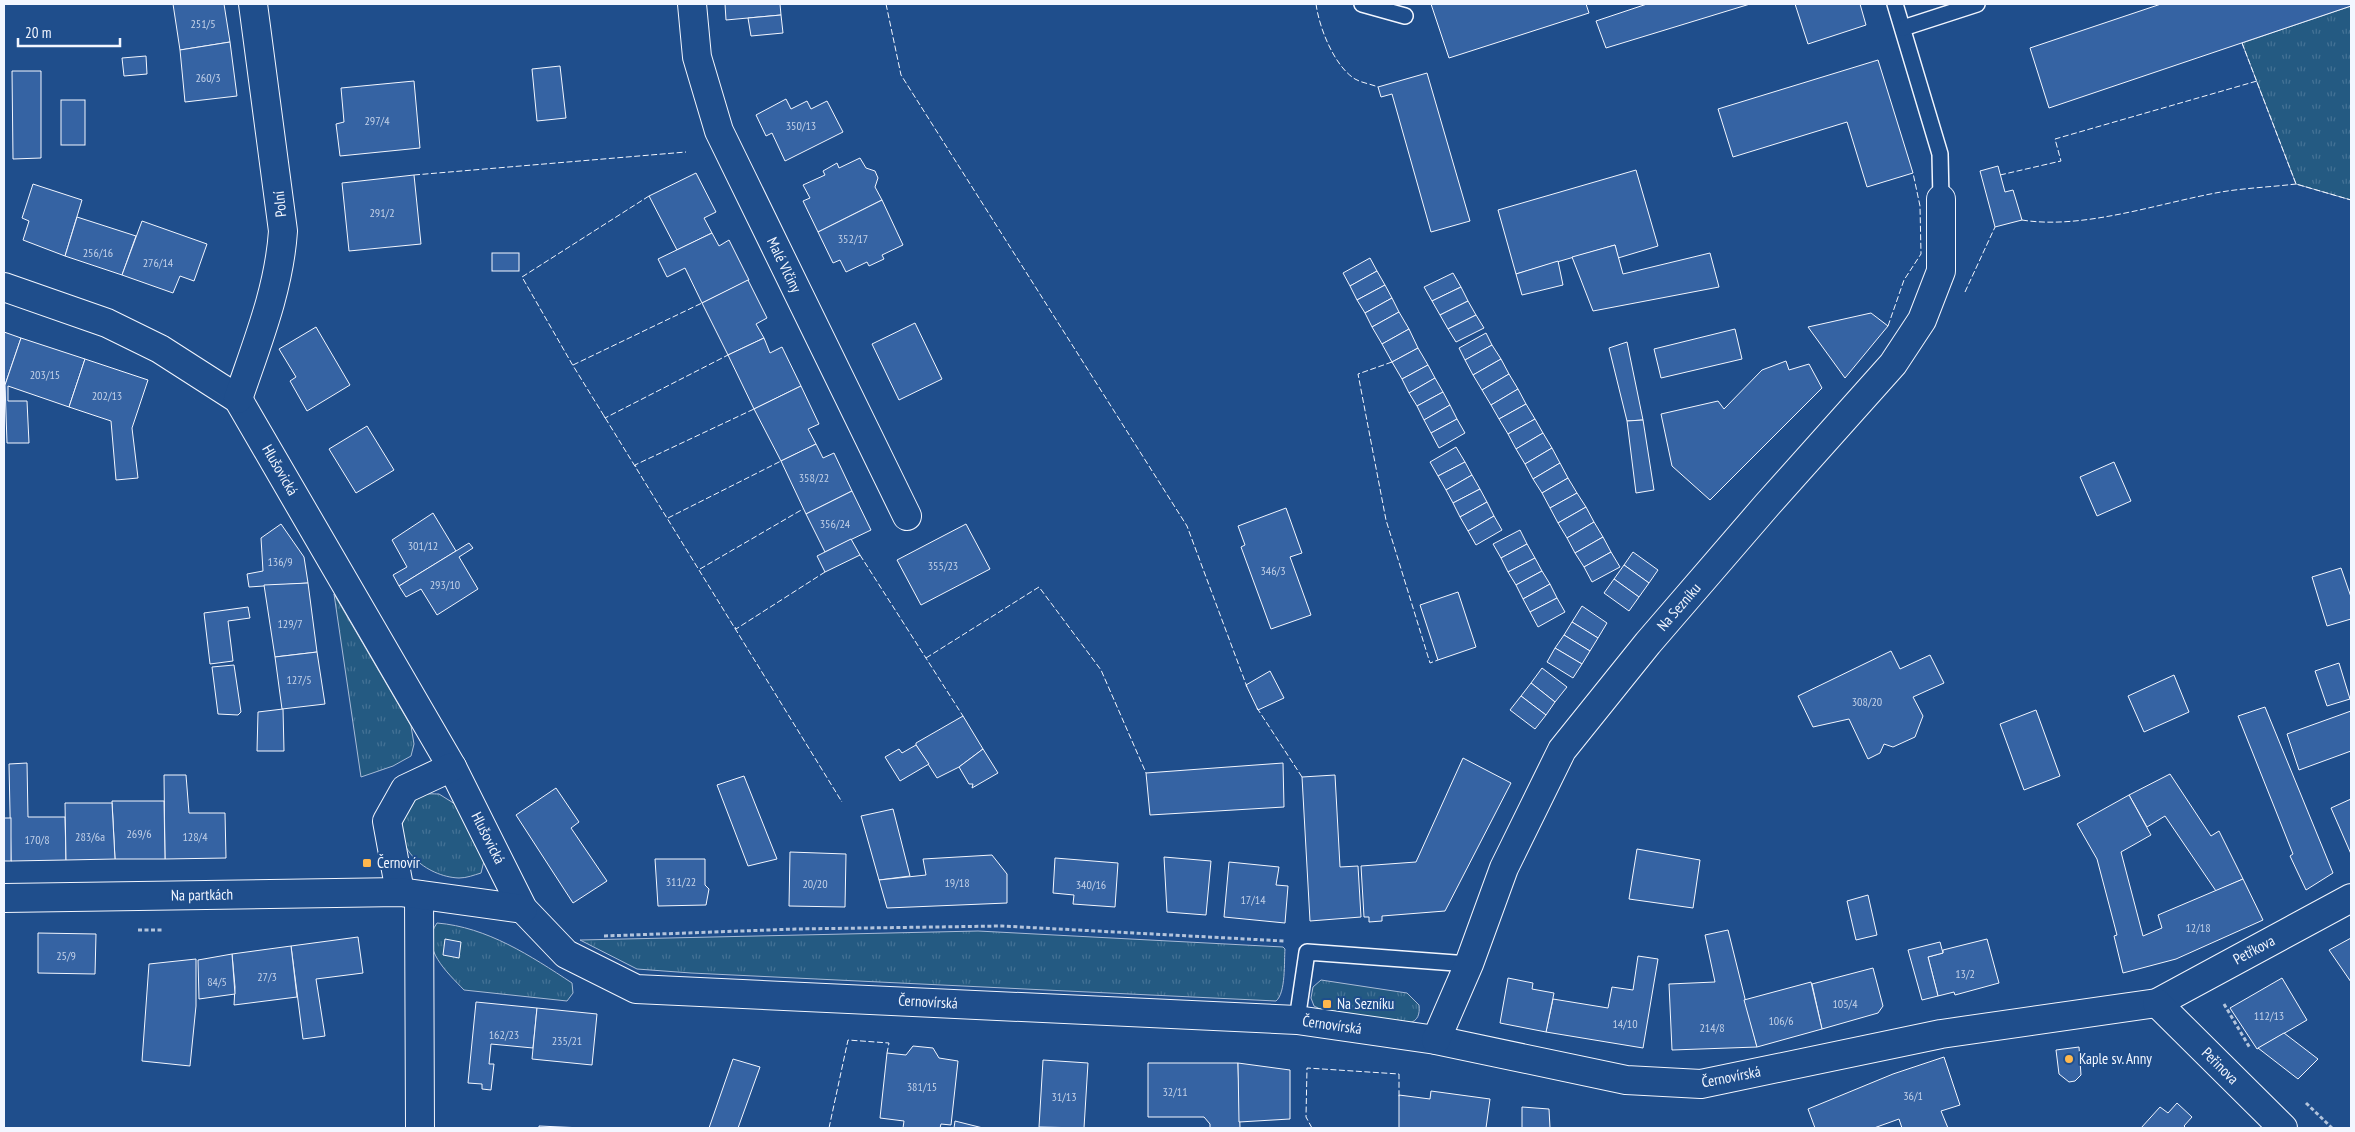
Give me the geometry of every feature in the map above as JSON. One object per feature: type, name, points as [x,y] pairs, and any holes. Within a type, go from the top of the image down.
[{"type":"street","name":"Polní","points":[[238,399],[273,298],[281,257],[283,231],[253,4]]},
{"type":"street","name":"Malé Vlčiny","points":[[692,4],[697,57],[719,131],[907,516]]},
{"type":"street","name":"Na Sezníku","points":[[1436,1040],[1469,964],[1504,868],[1562,750],[1665,623],[1893,364],[1922,320],[1941,271],[1941,199]]},
{"type":"street","name":"Hlušovická","points":[[4,287],[116,328],[160,349],[238,399],[452,767],[524,909]]},
{"type":"street","points":[[420,1128],[410,894],[387,821],[405,789],[452,767]]},
{"type":"street","name":"Na partkách","points":[[4,898],[410,894],[524,909]]},
{"type":"street","name":"Petřkova","points":[[2157,1003],[2351,898]]},
{"type":"street","name":"Černovírská","points":[[524,909],[566,954],[636,989],[1297,1020],[1436,1040],[1626,1080],[1700,1084],[1941,1034],[2157,1003]]},
{"type":"street","name":"Peřinova","points":[[2157,1003],[2283,1128]]},
{"type":"lane","points":[[1362,4],[1404,16]]},
{"type":"lane","points":[[1895,4],[1940,154],[1941,199]]},
{"type":"lane","points":[[1903,28],[1977,4]]},
{"type":"lane","points":[[1297,1020],[1307,952],[1469,964]]},
{"type":"path","points":[[600,936],[796,929],[1002,926],[1285,941],[1307,952]]},
{"type":"path","points":[[2210,974],[2222,1002],[2252,1051]]},
{"type":"path","points":[[2305,1102],[2332,1128]]},
{"type":"green space","points":[[2351,6],[2351,200],[2296,184],[2242,43]]},
{"type":"green space","points":[[334,594],[411,726],[414,744],[411,756],[393,766],[361,777]]},
{"type":"green space","points":[[439,794],[455,804],[485,857],[481,873],[459,878],[435,872],[414,858],[407,848],[402,826],[410,805],[422,795]]},
{"type":"green space","points":[[437,923],[473,930],[508,944],[572,983],[573,993],[567,1001],[464,990],[444,968],[433,951],[431,942],[432,932]]},
{"type":"green space","points":[[978,931],[1283,947],[1285,949],[1283,984],[1276,1001],[691,973],[637,969],[580,940]]},
{"type":"green space","points":[[1321,980],[1407,993],[1419,1005],[1418,1017],[1409,1023],[1324,1011],[1314,1006],[1311,998],[1313,987]]},
{"type":"building","points":[[173,4],[224,4],[230,42],[180,50]]},
{"type":"building","points":[[725,4],[780,4],[781,15],[726,20]]},
{"type":"building","points":[[1431,4],[1586,4],[1589,13],[1449,58]]},
{"type":"building","points":[[1647,4],[1750,4],[1606,48],[1596,21]]},
{"type":"building","points":[[1795,4],[1860,4],[1866,25],[1808,44]]},
{"type":"building","points":[[2161,4],[2351,4],[2351,6],[2049,108],[2030,48]]},
{"type":"building","points":[[781,15],[783,33],[751,36],[748,18]]},
{"type":"building","points":[[230,42],[237,96],[185,102],[180,50]]},
{"type":"building","points":[[146,56],[147,74],[124,76],[122,58]]},
{"type":"building","points":[[1878,60],[1913,173],[1867,187],[1847,122],[1733,157],[1718,109]]},
{"type":"building","points":[[560,66],[566,118],[537,121],[532,69]]},
{"type":"building","points":[[12,71],[41,71],[41,158],[13,159]]},
{"type":"building","points":[[1427,73],[1470,221],[1431,232],[1392,94],[1381,97],[1378,87]]},
{"type":"building","points":[[414,81],[420,148],[340,156],[336,124],[344,122],[341,88]]},
{"type":"building","points":[[786,99],[791,109],[807,101],[811,109],[827,101],[843,132],[785,161],[772,133],[766,136],[756,115]]},
{"type":"building","points":[[61,100],[85,100],[85,145],[61,145]]},
{"type":"building","points":[[860,158],[866,168],[875,171],[878,178],[875,187],[882,200],[818,232],[803,201],[810,198],[803,185],[825,175],[823,171],[837,163],[839,168]]},
{"type":"building","points":[[1998,166],[2005,192],[2013,190],[2022,220],[1995,227],[1980,171]]},
{"type":"building","points":[[1636,170],[1658,246],[1618,258],[1615,245],[1516,274],[1498,210]]},
{"type":"building","points":[[696,173],[716,212],[704,218],[712,233],[677,250],[649,196]]},
{"type":"building","points":[[414,175],[421,244],[349,251],[342,183]]},
{"type":"building","points":[[33,184],[82,200],[65,256],[23,240],[29,221],[22,218]]},
{"type":"building","points":[[882,200],[903,245],[882,255],[884,259],[869,266],[867,262],[846,272],[840,260],[833,263],[818,232]]},
{"type":"building","points":[[77,217],[136,236],[122,275],[65,256]]},
{"type":"building","points":[[142,221],[207,244],[194,281],[180,276],[173,293],[122,275]]},
{"type":"building","points":[[712,233],[719,246],[729,240],[749,280],[702,303],[685,268],[667,277],[658,259]]},
{"type":"building","points":[[1615,245],[1623,274],[1710,253],[1719,287],[1593,311],[1572,257]]},
{"type":"building","points":[[492,253],[519,253],[519,271],[492,271]]},
{"type":"building","points":[[1370,258],[1377,271],[1350,286],[1343,273]]},
{"type":"building","points":[[1558,261],[1563,285],[1522,295],[1516,274]]},
{"type":"building","points":[[1377,271],[1385,285],[1357,300],[1350,286]]},
{"type":"building","points":[[1453,273],[1461,287],[1432,301],[1424,287]]},
{"type":"building","points":[[748,280],[767,318],[756,324],[764,338],[728,355],[702,303]]},
{"type":"building","points":[[1385,285],[1392,298],[1365,313],[1357,300]]},
{"type":"building","points":[[1461,287],[1468,301],[1440,315],[1432,301]]},
{"type":"building","points":[[1392,298],[1399,312],[1372,327],[1365,313]]},
{"type":"building","points":[[1468,301],[1476,315],[1448,329],[1440,315]]},
{"type":"building","points":[[1399,312],[1409,329],[1382,344],[1372,327]]},
{"type":"building","points":[[1871,313],[1888,326],[1845,378],[1808,327]]},
{"type":"building","points":[[1476,315],[1484,328],[1456,342],[1448,329]]},
{"type":"building","points":[[915,323],[942,379],[899,400],[872,344]]},
{"type":"building","points":[[316,327],[350,385],[307,411],[290,381],[296,377],[279,349]]},
{"type":"building","points":[[1409,329],[1418,348],[1392,362],[1382,344]]},
{"type":"building","points":[[1735,329],[1742,359],[1661,378],[1654,349]]},
{"type":"building","points":[[4,332],[21,338],[5,385],[6,398],[4,397]]},
{"type":"building","points":[[1486,333],[1492,345],[1465,360],[1459,348]]},
{"type":"building","points":[[21,338],[85,359],[69,407],[8,386],[8,401],[27,401],[29,443],[7,443],[5,385]]},
{"type":"building","points":[[764,338],[770,353],[782,347],[801,386],[754,409],[728,355]]},
{"type":"building","points":[[1627,342],[1643,420],[1627,421],[1609,348]]},
{"type":"building","points":[[1492,345],[1501,359],[1473,375],[1465,360]]},
{"type":"building","points":[[1418,348],[1428,365],[1402,379],[1392,362]]},
{"type":"building","points":[[85,359],[148,380],[132,428],[138,478],[116,480],[111,421],[69,407]]},
{"type":"building","points":[[1501,359],[1509,374],[1482,390],[1473,375]]},
{"type":"building","points":[[1786,361],[1789,370],[1809,364],[1822,388],[1710,500],[1672,466],[1661,414],[1718,401],[1724,409],[1762,370]]},
{"type":"building","points":[[1428,365],[1435,378],[1409,393],[1402,379]]},
{"type":"building","points":[[1509,374],[1518,389],[1491,405],[1482,390]]},
{"type":"building","points":[[1435,378],[1443,392],[1417,406],[1409,393]]},
{"type":"building","points":[[801,386],[819,424],[808,429],[816,444],[781,461],[754,409]]},
{"type":"building","points":[[1518,389],[1526,404],[1499,419],[1491,405]]},
{"type":"building","points":[[1443,392],[1450,405],[1424,420],[1417,406]]},
{"type":"building","points":[[1526,404],[1535,419],[1508,434],[1499,419]]},
{"type":"building","points":[[1450,405],[1457,419],[1431,433],[1424,420]]},
{"type":"building","points":[[1457,419],[1465,433],[1439,448],[1431,433]]},
{"type":"building","points":[[1535,419],[1543,433],[1516,449],[1508,434]]},
{"type":"building","points":[[1643,420],[1654,490],[1636,493],[1627,421]]},
{"type":"building","points":[[367,426],[394,470],[356,493],[329,449]]},
{"type":"building","points":[[1543,433],[1552,448],[1525,464],[1516,449]]},
{"type":"building","points":[[816,444],[823,458],[834,453],[852,491],[806,514],[781,461]]},
{"type":"building","points":[[1456,447],[1465,462],[1438,476],[1430,462]]},
{"type":"building","points":[[1552,448],[1560,463],[1533,479],[1525,464]]},
{"type":"building","points":[[1465,462],[1472,475],[1446,490],[1438,476]]},
{"type":"building","points":[[2114,462],[2131,501],[2097,516],[2080,477]]},
{"type":"building","points":[[1560,463],[1568,478],[1542,493],[1533,479]]},
{"type":"building","points":[[1472,475],[1480,489],[1453,503],[1446,490]]},
{"type":"building","points":[[1568,478],[1577,493],[1550,508],[1542,493]]},
{"type":"building","points":[[1480,489],[1487,502],[1460,517],[1453,503]]},
{"type":"building","points":[[852,491],[871,530],[825,552],[806,514]]},
{"type":"building","points":[[1577,493],[1586,507],[1558,523],[1550,508]]},
{"type":"building","points":[[1487,502],[1494,516],[1468,531],[1460,517]]},
{"type":"building","points":[[1586,507],[1594,522],[1567,538],[1558,523]]},
{"type":"building","points":[[1286,508],[1302,553],[1290,557],[1311,615],[1271,629],[1241,547],[1245,545],[1238,526]]},
{"type":"building","points":[[433,513],[456,551],[399,586],[393,575],[407,567],[392,540]]},
{"type":"building","points":[[1494,516],[1502,530],[1476,545],[1468,531]]},
{"type":"building","points":[[1594,522],[1603,537],[1575,553],[1567,538]]},
{"type":"building","points":[[281,524],[304,557],[308,583],[249,587],[247,574],[263,571],[261,538]]},
{"type":"building","points":[[966,524],[990,569],[921,605],[897,560]]},
{"type":"building","points":[[1520,530],[1527,544],[1501,558],[1493,544]]},
{"type":"building","points":[[1603,537],[1611,552],[1584,567],[1575,553]]},
{"type":"building","points":[[851,539],[860,555],[825,572],[817,556]]},
{"type":"building","points":[[469,543],[473,548],[459,557],[478,589],[437,615],[421,589],[406,597],[399,586]]},
{"type":"building","points":[[1527,544],[1535,558],[1508,572],[1501,558]]},
{"type":"building","points":[[1611,552],[1620,567],[1592,582],[1584,567]]},
{"type":"building","points":[[1633,552],[1658,570],[1649,583],[1624,565]]},
{"type":"building","points":[[1535,558],[1542,571],[1516,585],[1508,572]]},
{"type":"building","points":[[1624,565],[1649,583],[1639,597],[1614,579]]},
{"type":"building","points":[[2341,568],[2351,597],[2351,619],[2327,626],[2312,577]]},
{"type":"building","points":[[1542,571],[1550,584],[1523,599],[1516,585]]},
{"type":"building","points":[[1614,579],[1639,597],[1629,611],[1604,593]]},
{"type":"building","points":[[308,583],[317,652],[275,657],[264,585]]},
{"type":"building","points":[[1550,584],[1557,598],[1530,612],[1523,599]]},
{"type":"building","points":[[1458,592],[1476,647],[1438,660],[1420,605]]},
{"type":"building","points":[[1557,598],[1565,612],[1538,627],[1530,612]]},
{"type":"building","points":[[1582,606],[1607,623],[1598,638],[1572,622]]},
{"type":"building","points":[[248,607],[250,618],[228,621],[233,661],[210,664],[204,613]]},
{"type":"building","points":[[1572,622],[1598,638],[1590,651],[1564,635]]},
{"type":"building","points":[[1564,635],[1590,651],[1582,664],[1555,648]]},
{"type":"building","points":[[1555,648],[1582,664],[1573,678],[1547,662]]},
{"type":"building","points":[[1891,651],[1900,669],[1930,655],[1944,683],[1913,697],[1923,716],[1915,737],[1893,747],[1884,744],[1880,753],[1868,759],[1849,719],[1813,727],[1798,696]]},
{"type":"building","points":[[317,652],[325,704],[282,709],[275,657]]},
{"type":"building","points":[[2339,663],[2350,699],[2327,706],[2315,671]]},
{"type":"building","points":[[234,665],[241,712],[238,715],[218,714],[212,667]]},
{"type":"building","points":[[1542,668],[1567,687],[1555,702],[1531,683]]},
{"type":"building","points":[[1270,671],[1284,698],[1258,710],[1246,685]]},
{"type":"building","points":[[2174,675],[2189,712],[2144,732],[2128,696]]},
{"type":"building","points":[[1531,683],[1555,702],[1546,715],[1521,696]]},
{"type":"building","points":[[1521,696],[1546,715],[1535,729],[1510,710]]},
{"type":"building","points":[[2265,707],[2333,873],[2306,890],[2290,856],[2293,854],[2238,716]]},
{"type":"building","points":[[283,709],[284,751],[257,751],[258,712]]},
{"type":"building","points":[[2036,710],[2060,776],[2024,790],[2000,724]]},
{"type":"building","points":[[2351,711],[2351,751],[2299,770],[2287,734]]},
{"type":"building","points":[[963,716],[983,749],[959,767],[937,778],[916,743]]},
{"type":"building","points":[[916,745],[929,764],[900,781],[885,757],[899,749],[902,753]]},
{"type":"building","points":[[983,749],[998,773],[972,788],[973,784],[969,784],[959,767]]},
{"type":"building","points":[[1463,758],[1511,783],[1445,911],[1382,916],[1382,921],[1369,922],[1369,917],[1364,917],[1361,866],[1416,862]]},
{"type":"building","points":[[27,763],[28,817],[65,817],[66,860],[11,861],[9,764]]},
{"type":"building","points":[[1283,763],[1284,807],[1150,815],[1146,773]]},
{"type":"building","points":[[2170,774],[2211,836],[2219,831],[2243,879],[2216,891],[2165,816],[2147,827],[2129,795]]},
{"type":"building","points":[[164,775],[186,775],[189,813],[225,813],[226,858],[165,859]]},
{"type":"building","points":[[1335,775],[1340,867],[1358,866],[1361,917],[1310,921],[1302,777]]},
{"type":"building","points":[[744,776],[777,859],[748,866],[717,785]]},
{"type":"building","points":[[556,788],[579,822],[571,828],[607,881],[573,903],[516,815]]},
{"type":"building","points":[[2129,795],[2151,835],[2121,852],[2143,936],[2162,928],[2158,915],[2243,879],[2263,920],[2176,959],[2123,973],[2114,936],[2117,935],[2097,859],[2077,824]]},
{"type":"building","points":[[2351,799],[2351,854],[2331,808]]},
{"type":"building","points":[[112,801],[164,801],[165,859],[115,859]]},
{"type":"building","points":[[65,803],[112,803],[115,859],[66,860]]},
{"type":"building","points":[[893,809],[910,876],[879,880],[861,816]]},
{"type":"building","points":[[4,818],[11,818],[11,861],[4,861]]},
{"type":"building","points":[[1637,849],[1700,860],[1693,908],[1629,899]]},
{"type":"building","points":[[790,852],[846,854],[845,907],[789,906]]},
{"type":"building","points":[[992,855],[1007,874],[1007,903],[887,908],[879,880],[926,875],[923,859]]},
{"type":"building","points":[[1164,857],[1211,861],[1206,915],[1167,912]]},
{"type":"building","points":[[1055,858],[1118,863],[1115,907],[1073,904],[1074,895],[1053,893]]},
{"type":"building","points":[[655,859],[705,859],[705,885],[709,889],[706,905],[658,906]]},
{"type":"building","points":[[1229,862],[1279,867],[1276,885],[1288,886],[1285,923],[1224,917]]},
{"type":"building","points":[[1868,895],[1877,935],[1856,940],[1847,901]]},
{"type":"building","points":[[1728,930],[1757,1047],[1672,1050],[1669,984],[1715,982],[1705,935]]},
{"type":"building","points":[[38,933],[96,934],[95,974],[38,973]]},
{"type":"building","points":[[358,937],[363,973],[316,979],[325,1036],[303,1039],[291,946]]},
{"type":"building","points":[[2351,938],[2351,982],[2329,950]]},
{"type":"building","points":[[445,939],[461,942],[459,958],[443,955]]},
{"type":"building","points":[[1987,939],[1999,983],[1955,995],[1954,992],[1938,996],[1928,957],[1943,953],[1943,950]]},
{"type":"building","points":[[1940,942],[1943,953],[1928,957],[1938,996],[1922,1000],[1908,950]]},
{"type":"building","points":[[291,946],[297,997],[234,1005],[235,987],[232,954]]},
{"type":"building","points":[[232,954],[235,994],[199,999],[198,960]]},
{"type":"building","points":[[1638,956],[1658,959],[1643,1048],[1546,1032],[1553,999],[1608,1008],[1612,987],[1633,990]]},
{"type":"building","points":[[196,959],[196,1006],[190,1066],[142,1061],[149,964]]},
{"type":"building","points":[[1873,968],[1883,1006],[1878,1013],[1822,1029],[1812,984]]},
{"type":"building","points":[[1508,978],[1533,983],[1532,989],[1554,993],[1546,1032],[1500,1023]]},
{"type":"building","points":[[2282,978],[2307,1020],[2257,1049],[2230,1008]]},
{"type":"building","points":[[1811,982],[1822,1029],[1757,1047],[1744,1000]]},
{"type":"building","points":[[476,1002],[537,1008],[533,1048],[491,1044],[489,1064],[494,1064],[491,1090],[482,1089],[482,1084],[468,1083]]},
{"type":"building","points":[[537,1008],[597,1014],[592,1065],[532,1059]]},
{"type":"building","points":[[2284,1033],[2318,1059],[2298,1079],[2258,1048]]},
{"type":"building","points":[[913,1046],[933,1048],[939,1058],[958,1061],[951,1125],[941,1124],[940,1128],[903,1128],[904,1121],[880,1118],[887,1053],[906,1055]]},
{"type":"building","name":"Kaple sv. Anny","points":[[2079,1047],[2081,1075],[2075,1081],[2069,1082],[2059,1074],[2056,1050]]},
{"type":"building","points":[[1944,1057],[1960,1105],[1941,1111],[1948,1128],[1902,1128],[1899,1119],[1874,1128],[1815,1128],[1808,1109],[1893,1074]]},
{"type":"building","points":[[733,1059],[760,1067],[738,1128],[709,1128]]},
{"type":"building","points":[[1043,1060],[1088,1063],[1084,1128],[1039,1127]]},
{"type":"building","points":[[1148,1063],[1238,1063],[1240,1128],[1210,1128],[1210,1124],[1204,1117],[1148,1117]]},
{"type":"building","points":[[1238,1063],[1290,1070],[1290,1119],[1239,1122]]},
{"type":"building","points":[[1431,1091],[1490,1099],[1486,1128],[1399,1128],[1399,1095],[1430,1099]]},
{"type":"building","points":[[2177,1103],[2192,1117],[2184,1126],[2186,1128],[2141,1128],[2160,1107],[2168,1113]]},
{"type":"building","points":[[1522,1107],[1549,1109],[1550,1128],[1522,1128]]},
{"type":"building","points":[[955,1121],[983,1128],[954,1128]]},
{"type":"building","points":[[539,1126],[583,1128],[539,1128]]},
{"type":"fence","points":[[886,4],[901,75],[1187,526],[1247,687]]},
{"type":"fence","points":[[1316,4],[1320,24],[1340,65],[1355,79],[1378,87]]},
{"type":"fence","points":[[2242,43],[2296,184],[2351,200]]},
{"type":"fence","points":[[2000,175],[2061,161],[2055,139],[2257,81]]},
{"type":"fence","points":[[414,175],[686,152]]},
{"type":"fence","points":[[1888,326],[1904,280],[1921,254],[1920,206],[1913,173]]},
{"type":"fence","points":[[2022,220],[2046,222],[2095,218],[2221,192],[2296,184]]},
{"type":"fence","points":[[649,196],[522,277],[572,364],[842,802]]},
{"type":"fence","points":[[1965,292],[1995,227]]},
{"type":"fence","points":[[573,365],[702,303]]},
{"type":"fence","points":[[604,416],[605,418],[728,355]]},
{"type":"fence","points":[[1392,362],[1358,374],[1386,520],[1430,663],[1438,660]]},
{"type":"fence","points":[[636,467],[635,465],[754,409]]},
{"type":"fence","points":[[668,518],[781,461]]},
{"type":"fence","points":[[700,569],[803,509]]},
{"type":"fence","points":[[860,555],[963,716]]},
{"type":"fence","points":[[735,627],[736,629],[825,572]]},
{"type":"fence","points":[[926,658],[1039,587],[1101,670],[1146,773]]},
{"type":"fence","points":[[1257,708],[1302,777]]},
{"type":"fence","points":[[829,1128],[848,1040],[889,1043],[887,1053]]},
{"type":"fence","points":[[1312,1128],[1306,1117],[1307,1068],[1399,1074],[1399,1098]]},
{"type":"place","name":"Černovír","points":[[367,863]]},
{"type":"place","name":"Na Sezníku","points":[[1327,1004]]},
{"type":"place","name":"Kaple sv. Anny","points":[[2069,1059]]}]
